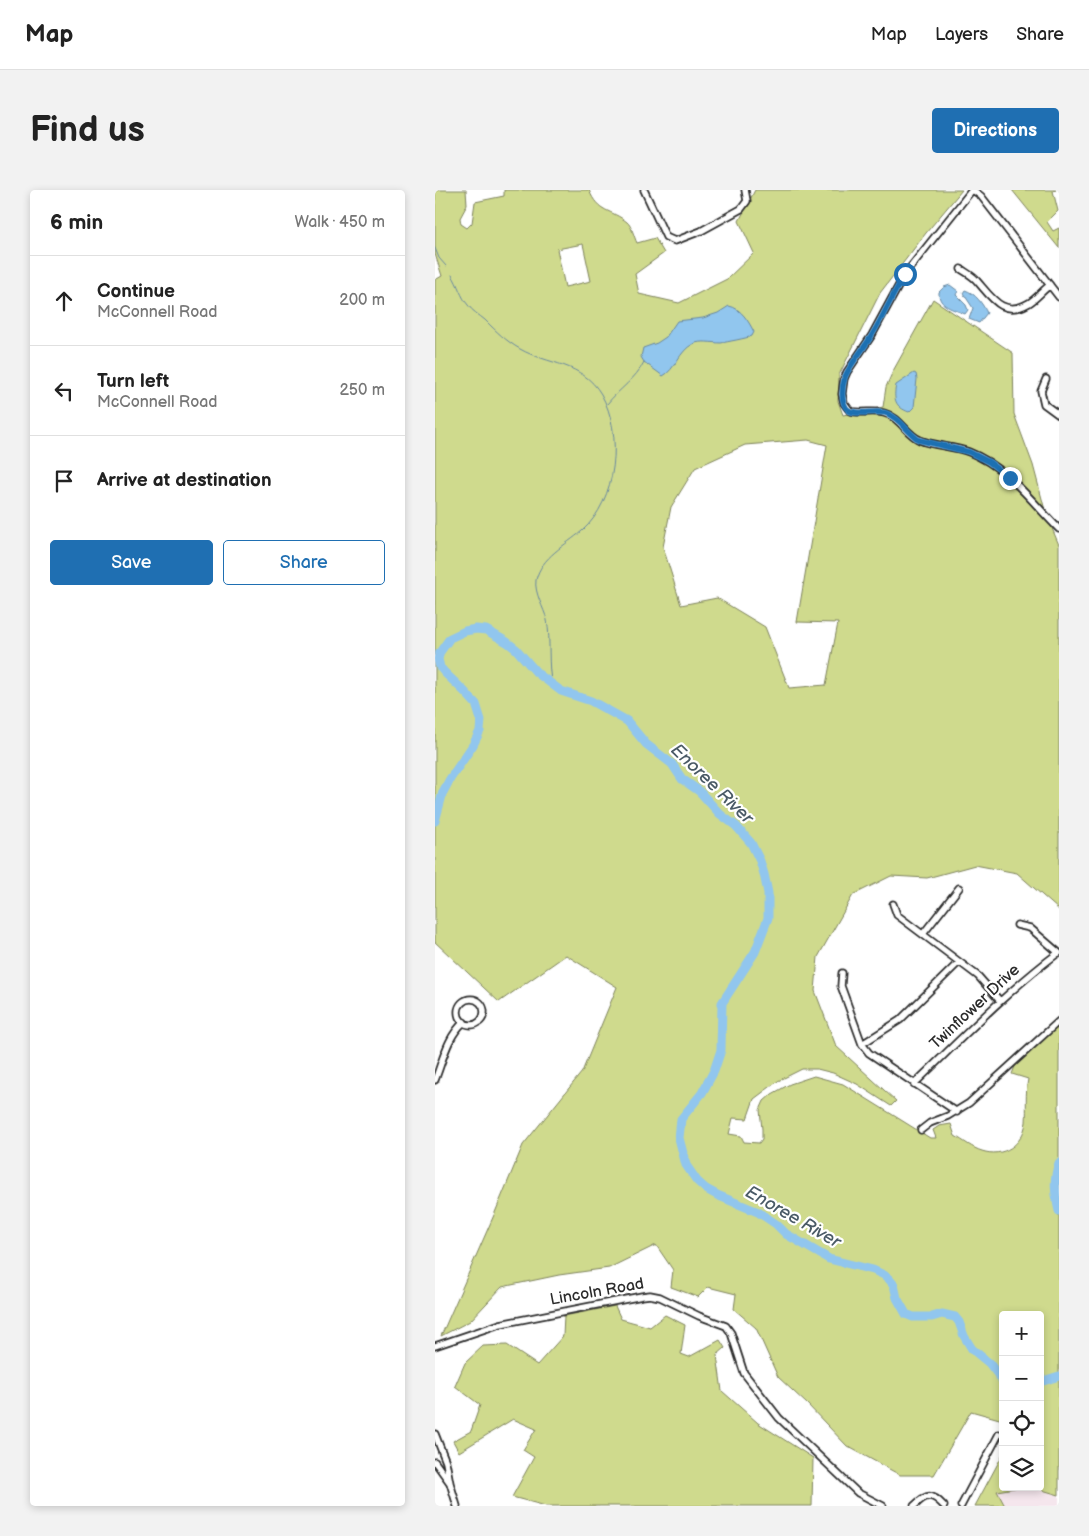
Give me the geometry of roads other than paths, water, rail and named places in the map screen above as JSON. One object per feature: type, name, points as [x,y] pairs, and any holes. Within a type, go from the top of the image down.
[{"type":"street","points":[[644,190],[666,237],[669,240],[675,241],[696,233],[741,209],[747,201],[745,190]]},
{"type":"street","points":[[1059,297],[981,196],[972,190],[905,274],[872,335],[847,372],[843,390],[843,401],[850,411],[885,413],[895,418],[912,436],[919,440],[960,449],[989,462],[1012,479],[1059,529]]},
{"type":"street","points":[[961,269],[976,279],[993,301],[1005,308],[1014,308],[1028,303],[1049,285]]},
{"type":"street","points":[[1046,379],[1041,391],[1045,404],[1059,415]]},
{"type":"street","points":[[923,934],[959,888]]},
{"type":"street","points":[[893,904],[897,915],[978,976],[1000,1001]]},
{"type":"street","points":[[1017,925],[1030,928],[1058,953]]},
{"type":"street","name":"Twinflower Drive","points":[[914,1084],[1000,1001],[1058,953]]},
{"type":"street","points":[[862,1044],[900,1020],[959,962]]},
{"type":"street","points":[[842,973],[841,986],[862,1044],[869,1053],[957,1112]]},
{"type":"street","points":[[471,999],[479,1002],[484,1008],[484,1014],[481,1019],[475,1024],[464,1022],[460,1018],[459,1012],[461,1004],[465,1000],[471,999]]},
{"type":"street","points":[[921,1130],[930,1123],[957,1112],[978,1096],[1059,1021]]},
{"type":"street","points":[[435,1080],[451,1038],[456,1029],[464,1022]]},
{"type":"street","name":"Lincoln Road","points":[[435,1346],[500,1324],[642,1296],[660,1297],[699,1316],[726,1326],[731,1333],[744,1373],[779,1418],[859,1493],[883,1506]]},
{"type":"street","points":[[435,1434],[446,1462],[457,1506]]},
{"type":"street","points":[[961,1506],[999,1434]]},
{"type":"street","points":[[435,1462],[450,1483]]},
{"type":"street","points":[[914,1506],[922,1499],[931,1496],[944,1506]]},
{"type":"water","points":[[950,285],[958,291],[956,295],[966,305],[968,310],[965,314],[947,307],[941,301],[939,292],[944,287]]},
{"type":"water","points":[[965,290],[978,299],[987,313],[979,323],[969,319],[973,308],[963,293]]},
{"type":"water","points":[[729,306],[744,316],[754,332],[752,336],[721,343],[703,342],[693,344],[684,351],[671,369],[663,376],[644,362],[641,357],[643,348],[657,343],[666,337],[677,321],[703,318],[718,313]]},
{"type":"water","points":[[914,373],[917,379],[914,407],[909,412],[901,408],[896,402],[895,390],[896,385]]},
{"type":"waterway","points":[[435,248],[439,258],[446,266]]},
{"type":"waterway","points":[[452,275],[463,298],[470,307],[506,339],[520,349],[574,370],[593,384],[601,394],[613,428],[613,466],[603,502],[594,518],[582,531],[549,558],[543,565],[536,580],[538,595],[547,620],[552,685]]},
{"type":"waterway","points":[[607,404],[637,374],[644,362]]},
{"type":"waterway","name":"Enoree River","points":[[435,821],[443,792],[473,745],[480,731],[481,720],[476,704],[444,672],[440,667],[438,659],[440,652],[450,638],[465,631],[476,629],[486,630],[507,642],[516,649],[537,673],[561,691],[591,701],[627,721],[646,744],[672,764],[682,779],[699,791],[720,814],[736,826],[751,843],[760,861],[768,893],[768,918],[755,952],[722,1003],[721,1050],[714,1071],[702,1093],[681,1119],[679,1138],[686,1165],[697,1181],[706,1189],[758,1212],[776,1224],[786,1234],[829,1259],[873,1270],[884,1275],[894,1285],[897,1298],[906,1314],[913,1317],[932,1317],[942,1314],[955,1317],[972,1349],[989,1363],[999,1376]]},
{"type":"waterway","name":"Enoree River","points":[[1059,1163],[1055,1187],[1059,1211]]},
{"type":"waterway","name":"Enoree River","points":[[1044,1381],[1059,1376]]}]
